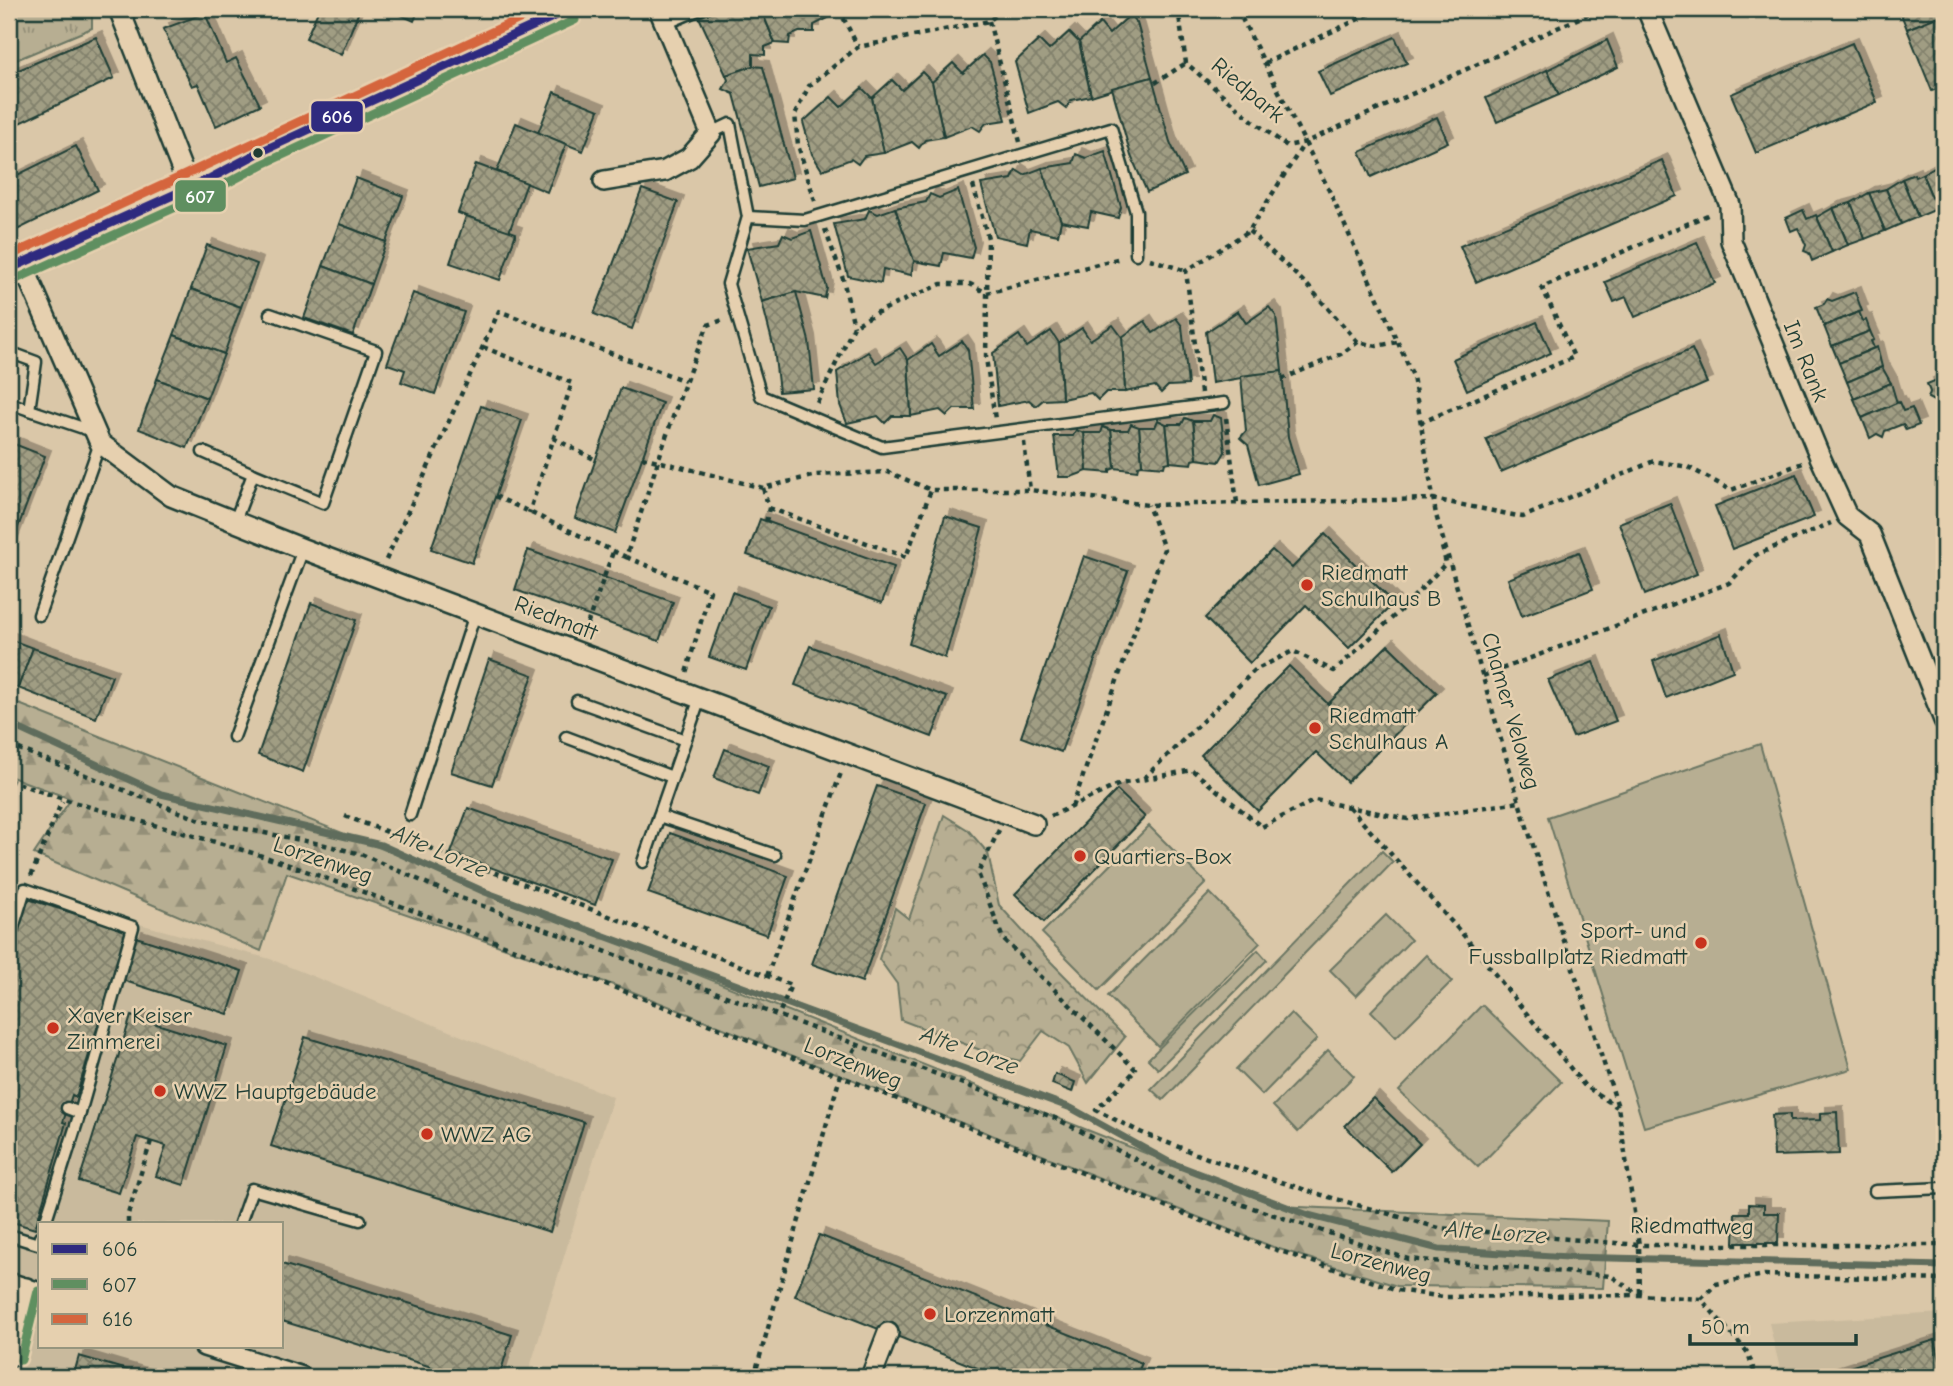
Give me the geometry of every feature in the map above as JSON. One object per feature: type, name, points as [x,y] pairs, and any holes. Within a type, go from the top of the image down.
[{"type":"street","points":[[119,9],[189,188]]},
{"type":"street","points":[[15,266],[189,188],[271,147],[570,9]]},
{"type":"street","name":"Im Rank","points":[[1647,9],[1730,205],[1731,241],[1819,457],[1847,516],[1870,534],[1944,720]]},
{"type":"street","points":[[604,181],[664,171],[689,158],[711,133],[662,16]]},
{"type":"street","name":"Riedmatt","points":[[15,266],[98,438],[171,496],[378,578],[1034,824]]},
{"type":"street","points":[[9,1357],[25,1288]]},
{"type":"street","points":[[871,1377],[888,1333]]},
{"type":"street","points":[[210,1348],[302,1377]]},
{"type":"lane","points":[[662,16],[699,9]]},
{"type":"lane","points":[[711,133],[730,124],[748,217],[728,284],[761,396],[882,447],[1224,403]]},
{"type":"lane","points":[[748,217],[805,220],[1111,128],[1136,212],[1136,254]]},
{"type":"lane","points":[[203,452],[323,503],[376,351],[270,314]]},
{"type":"lane","points":[[9,352],[36,362],[29,410]]},
{"type":"lane","points":[[9,403],[98,438],[39,615]]},
{"type":"lane","points":[[235,522],[253,474]]},
{"type":"lane","points":[[234,737],[303,549]]},
{"type":"lane","points":[[410,815],[475,614]]},
{"type":"lane","points":[[643,862],[700,698]]},
{"type":"lane","points":[[577,701],[685,740]]},
{"type":"lane","points":[[566,737],[673,777]]},
{"type":"lane","points":[[659,816],[775,855]]},
{"type":"lane","points":[[9,941],[25,889],[132,927],[80,1113],[45,1222]]},
{"type":"lane","points":[[67,1108],[80,1113]]},
{"type":"lane","points":[[1875,1191],[1944,1188]]},
{"type":"lane","points":[[240,1222],[253,1189],[360,1220]]},
{"type":"lane","points":[[9,1235],[38,1244]]},
{"type":"path","points":[[839,9],[859,47]]},
{"type":"path","points":[[855,327],[843,279],[798,145],[795,114],[809,86],[859,47],[989,21],[1003,9]]},
{"type":"path","name":"Riedpark","points":[[1178,9],[1186,64],[1287,146],[1306,142]]},
{"type":"path","name":"Chamer Veloweg","points":[[1237,9],[1306,142],[1413,376],[1436,515],[1519,802],[1618,1107],[1639,1244],[1640,1295]]},
{"type":"path","points":[[1265,63],[1380,9]]},
{"type":"path","points":[[1306,142],[1599,9]]},
{"type":"path","points":[[989,21],[1024,154]]},
{"type":"path","name":"Riedpark","points":[[1155,83],[1186,64]]},
{"type":"path","name":"Riedpark","points":[[1186,271],[1249,231],[1306,142]]},
{"type":"path","points":[[968,171],[988,238],[986,358],[996,432]]},
{"type":"path","points":[[1420,423],[1574,357],[1542,287],[1730,205]]},
{"type":"path","points":[[1249,231],[1307,285],[1358,342],[1377,346],[1397,342]]},
{"type":"path","points":[[811,417],[855,327],[876,313],[941,284],[970,284],[987,293],[1136,254],[1186,271],[1203,404]]},
{"type":"path","points":[[378,578],[499,311],[684,381]]},
{"type":"path","points":[[626,557],[684,381],[708,325],[737,316]]},
{"type":"path","points":[[1282,379],[1341,354],[1358,342]]},
{"type":"path","points":[[482,347],[572,383],[529,513]]},
{"type":"path","points":[[1224,403],[1237,503]]},
{"type":"path","points":[[1022,428],[1030,490]]},
{"type":"path","points":[[553,438],[596,460]]},
{"type":"path","points":[[642,457],[763,488],[816,475],[888,472],[931,490],[1030,490],[1148,505],[1433,499],[1523,517],[1654,461],[1688,467],[1731,490],[1819,457]]},
{"type":"path","points":[[763,488],[769,508],[766,522]]},
{"type":"path","points":[[769,508],[906,557],[931,490]]},
{"type":"path","points":[[495,496],[613,552],[710,591],[681,691]]},
{"type":"path","points":[[1072,807],[1164,549],[1148,505]]},
{"type":"path","points":[[1143,779],[1255,670],[1293,651],[1334,671],[1404,608],[1446,563],[1436,515]]},
{"type":"path","points":[[1483,676],[1729,583],[1756,555],[1847,516]]},
{"type":"path","points":[[578,652],[613,552]]},
{"type":"path","name":"Lorzenweg","points":[[9,745],[200,820],[361,854],[453,895],[1055,1118],[1189,1187],[1408,1258],[1611,1276],[1640,1295]]},
{"type":"path","points":[[767,976],[848,754]]},
{"type":"path","points":[[1034,824],[1120,784],[1192,770],[1262,827],[1315,800],[1408,819],[1519,802]]},
{"type":"path","name":"Lorzenweg","points":[[9,780],[62,801],[287,864],[479,934],[1268,1247],[1389,1287],[1443,1297],[1640,1295]]},
{"type":"path","points":[[25,889],[62,801]]},
{"type":"path","points":[[1349,807],[1466,938],[1584,1085],[1618,1107]]},
{"type":"path","name":"Riedmattweg","points":[[1006,814],[978,873],[1003,939],[1136,1070],[1096,1110],[1140,1132],[1207,1158],[1315,1193],[1439,1228],[1639,1244],[1944,1245]]},
{"type":"path","points":[[345,816],[791,985],[779,1014]]},
{"type":"path","points":[[754,1377],[841,1077],[857,1045]]},
{"type":"path","points":[[128,1222],[128,1214],[151,1141]]},
{"type":"path","points":[[1701,1299],[1716,1284],[1764,1275],[1944,1280]]},
{"type":"path","points":[[1640,1295],[1701,1299],[1748,1353],[1756,1377]]},
{"type":"shaded area","points":[[9,889],[270,959],[613,1097],[527,1377],[9,1377]]},
{"type":"shaded area","points":[[1944,1313],[1944,1377],[1782,1377],[1769,1323]]},
{"type":"green space","points":[[9,9],[92,9],[92,28],[9,63]]},
{"type":"green space","points":[[9,700],[1278,1206],[1608,1221],[1603,1288],[1397,1286],[1273,1247],[628,990],[287,873],[261,951],[34,854],[71,799],[9,776]]},
{"type":"green space","name":"Sport- und Fussballplatz Riedmatt","points":[[1760,744],[1851,1069],[1644,1127],[1548,817]]},
{"type":"green space","points":[[944,815],[968,830],[988,853],[999,905],[1125,1037],[1088,1083],[1069,1048],[1043,1031],[1020,1061],[991,1054],[901,1020],[897,984],[879,959],[895,908],[909,919]]},
{"type":"green space","points":[[1149,826],[1206,883],[1099,990],[1042,933]]},
{"type":"green space","points":[[1382,851],[1393,862],[1163,1100],[1151,1089]]},
{"type":"green space","points":[[1210,893],[1260,943],[1158,1046],[1108,996]]},
{"type":"green space","points":[[1386,915],[1411,940],[1356,996],[1330,970]]},
{"type":"green space","points":[[1258,950],[1267,960],[1158,1069],[1148,1059]]},
{"type":"green space","points":[[1426,955],[1452,981],[1396,1037],[1371,1011]]},
{"type":"green space","points":[[1482,1005],[1561,1082],[1478,1167],[1399,1091]]},
{"type":"green space","points":[[1291,1013],[1317,1039],[1262,1095],[1236,1069]]},
{"type":"green space","points":[[1328,1050],[1354,1076],[1298,1132],[1273,1106]]},
{"type":"building","points":[[319,9],[360,9],[341,55],[306,38]]},
{"type":"building","points":[[388,9],[419,9],[414,21]]},
{"type":"building","points":[[721,9],[761,9],[775,43],[765,47],[765,55],[753,54],[753,66],[726,75],[699,17]]},
{"type":"building","points":[[761,9],[823,9],[828,18],[814,25],[814,32],[799,32],[790,36],[789,44],[775,43]]},
{"type":"building","points":[[1899,9],[1944,9],[1944,14],[1907,29]]},
{"type":"building","points":[[205,13],[226,63],[236,58],[260,105],[216,126],[198,84],[192,86],[163,29]]},
{"type":"building","points":[[1944,14],[1944,86],[1932,91],[1907,29]]},
{"type":"building","points":[[1130,15],[1137,23],[1152,77],[1091,96],[1079,42],[1100,23],[1109,34]]},
{"type":"building","points":[[1069,32],[1079,42],[1091,96],[1072,100],[1066,108],[1058,102],[1029,113],[1015,62],[1039,40],[1049,50]]},
{"type":"building","points":[[96,37],[114,78],[9,128],[9,74]]},
{"type":"building","points":[[1395,37],[1407,63],[1330,96],[1318,71]]},
{"type":"building","points":[[1607,40],[1618,67],[1559,95],[1547,70]]},
{"type":"building","points":[[1852,43],[1877,102],[1756,153],[1731,94]]},
{"type":"building","points":[[983,55],[990,62],[1006,120],[986,123],[980,131],[972,126],[944,137],[932,82],[953,63],[963,73]]},
{"type":"building","points":[[753,66],[763,67],[793,178],[759,187],[734,94],[723,89],[728,80],[726,75]]},
{"type":"building","points":[[1547,70],[1559,95],[1497,122],[1486,98]]},
{"type":"building","points":[[922,72],[932,82],[944,137],[925,140],[919,148],[912,142],[884,153],[872,98],[892,80],[902,90]]},
{"type":"building","points":[[1152,77],[1170,142],[1185,175],[1147,192],[1131,156],[1112,88]]},
{"type":"building","points":[[862,88],[872,98],[884,153],[864,156],[858,164],[851,159],[822,170],[812,154],[803,122],[831,97],[841,107]]},
{"type":"building","points":[[554,92],[599,110],[583,151],[538,133]]},
{"type":"building","points":[[1437,117],[1448,142],[1371,177],[1360,152]]},
{"type":"building","points":[[516,123],[566,144],[547,192],[497,171]]},
{"type":"building","points":[[76,146],[98,190],[9,234],[9,179]]},
{"type":"building","points":[[1105,151],[1121,207],[1118,218],[1091,212],[1088,226],[1061,221],[1042,168],[1073,163],[1076,154],[1086,158]]},
{"type":"building","points":[[1662,160],[1677,196],[1476,282],[1460,246]]},
{"type":"building","points":[[476,164],[527,183],[509,232],[458,213]]},
{"type":"building","points":[[1938,165],[1944,179],[1944,206],[1937,209],[1922,174]]},
{"type":"building","points":[[1042,168],[1061,221],[1058,235],[1030,229],[1027,243],[995,236],[981,184],[1012,179],[1016,170],[1024,175]]},
{"type":"building","points":[[1914,174],[1915,177],[1922,174],[1937,209],[1918,217],[1902,179]]},
{"type":"building","points":[[356,178],[403,196],[386,242],[339,224]]},
{"type":"building","points":[[1902,179],[1918,217],[1901,224],[1886,189]]},
{"type":"building","points":[[642,189],[678,202],[632,329],[594,314]]},
{"type":"building","points":[[1886,189],[1901,224],[1885,231],[1869,193]]},
{"type":"building","points":[[958,190],[974,247],[971,258],[944,253],[941,266],[914,261],[895,208],[926,202],[930,194],[939,198]]},
{"type":"building","points":[[1869,193],[1885,231],[1865,239],[1851,203]]},
{"type":"building","points":[[1851,203],[1865,239],[1848,245],[1833,208]]},
{"type":"building","points":[[895,208],[914,261],[911,275],[883,269],[881,283],[848,276],[834,224],[865,219],[869,210],[878,214]]},
{"type":"building","points":[[1833,208],[1848,245],[1832,252],[1817,217]]},
{"type":"building","points":[[1803,210],[1807,219],[1816,215],[1832,252],[1812,261],[1809,253],[1804,251],[1806,245],[1798,228],[1791,231],[1786,218]]},
{"type":"building","points":[[466,216],[516,233],[500,280],[450,263]]},
{"type":"building","points":[[339,224],[386,242],[371,284],[323,266]]},
{"type":"building","points":[[811,231],[827,288],[825,298],[796,292],[762,302],[747,248],[779,243],[783,234],[792,238]]},
{"type":"building","points":[[1697,242],[1715,283],[1635,317],[1626,297],[1614,302],[1605,282]]},
{"type":"building","points":[[207,245],[257,264],[241,307],[191,289]]},
{"type":"building","points":[[323,266],[371,284],[353,335],[304,318]]},
{"type":"building","points":[[191,289],[241,307],[224,354],[174,335]]},
{"type":"building","points":[[796,292],[809,341],[814,389],[779,392],[774,349],[762,302]]},
{"type":"building","points":[[1855,292],[1862,311],[1824,326],[1816,307],[1824,304],[1827,299],[1832,301]]},
{"type":"building","points":[[413,293],[464,312],[435,394],[401,382],[405,370],[387,364]]},
{"type":"building","points":[[1269,307],[1276,316],[1282,371],[1212,383],[1206,332],[1238,311],[1246,323]]},
{"type":"building","points":[[1859,312],[1870,331],[1832,346],[1824,326]]},
{"type":"building","points":[[1176,318],[1182,326],[1188,385],[1168,386],[1161,393],[1155,386],[1125,392],[1122,337],[1145,321],[1153,333]]},
{"type":"building","points":[[1537,322],[1551,353],[1467,390],[1453,359]]},
{"type":"building","points":[[1113,325],[1122,337],[1125,392],[1106,392],[1098,400],[1091,393],[1062,399],[1059,343],[1082,328],[1090,340]]},
{"type":"building","points":[[1051,331],[1059,343],[1062,399],[1043,400],[1036,406],[1029,400],[998,406],[993,353],[1019,335],[1027,347]]},
{"type":"building","points":[[1870,331],[1874,348],[1839,363],[1832,346]]},
{"type":"building","points":[[174,335],[224,354],[207,398],[157,379]]},
{"type":"building","points":[[962,341],[968,350],[974,409],[954,409],[947,416],[940,410],[911,416],[908,360],[931,344],[939,356]]},
{"type":"building","points":[[1877,347],[1882,367],[1847,382],[1839,363]]},
{"type":"building","points":[[900,348],[908,360],[911,416],[892,416],[885,423],[878,416],[847,423],[840,405],[837,372],[868,352],[876,363]]},
{"type":"building","points":[[1692,349],[1707,383],[1501,472],[1486,439]]},
{"type":"building","points":[[1882,367],[1891,383],[1854,399],[1847,382]]},
{"type":"building","points":[[1282,371],[1288,437],[1299,474],[1259,485],[1248,445],[1240,438],[1246,431],[1241,376]]},
{"type":"building","points":[[1944,377],[1943,421],[1934,401],[1928,398],[1930,392],[1927,384]]},
{"type":"building","points":[[157,379],[207,398],[187,448],[139,429]]},
{"type":"building","points":[[1891,383],[1897,403],[1862,418],[1854,399]]},
{"type":"building","points":[[621,388],[662,403],[615,533],[575,518]]},
{"type":"building","points":[[1899,402],[1903,411],[1912,408],[1919,425],[1906,430],[1903,424],[1885,431],[1883,437],[1877,434],[1870,438],[1862,418]]},
{"type":"building","points":[[481,406],[522,420],[472,563],[431,549]]},
{"type":"building","points":[[1213,415],[1221,418],[1225,452],[1219,462],[1197,459],[1193,421],[1210,421]]},
{"type":"building","points":[[1185,418],[1193,421],[1197,459],[1193,460],[1192,464],[1170,462],[1166,424],[1182,424]]},
{"type":"building","points":[[1158,420],[1166,424],[1170,462],[1165,463],[1164,467],[1142,465],[1139,427],[1155,427]]},
{"type":"building","points":[[1131,424],[1139,427],[1142,465],[1138,466],[1137,471],[1115,468],[1111,430],[1128,430]]},
{"type":"building","points":[[1103,427],[1111,430],[1115,468],[1110,470],[1110,473],[1087,471],[1084,433],[1101,433]]},
{"type":"building","points":[[1076,430],[1084,433],[1087,471],[1071,477],[1059,477],[1054,436],[1073,436]]},
{"type":"building","points":[[9,442],[45,456],[9,551]]},
{"type":"building","points":[[1796,474],[1814,517],[1732,549],[1715,506]]},
{"type":"building","points":[[1670,503],[1697,574],[1645,595],[1619,523]]},
{"type":"building","points":[[945,516],[982,528],[945,658],[909,644]]},
{"type":"building","points":[[760,519],[894,567],[882,603],[747,555]]},
{"type":"building","name":"Riedmatt Schulhaus B","points":[[1325,534],[1394,603],[1349,648],[1306,605],[1250,663],[1205,618],[1272,550],[1292,568]]},
{"type":"building","points":[[528,550],[673,602],[659,641],[515,590]]},
{"type":"building","points":[[1579,552],[1593,589],[1522,616],[1508,579]]},
{"type":"building","points":[[1084,556],[1128,571],[1061,752],[1021,737]]},
{"type":"building","points":[[732,592],[769,606],[746,670],[709,657]]},
{"type":"building","points":[[311,603],[356,620],[303,772],[258,755]]},
{"type":"building","points":[[1721,634],[1733,671],[1666,698],[1653,661]]},
{"type":"building","points":[[9,639],[33,648],[18,688],[9,684]]},
{"type":"building","name":"Riedmatt Schulhaus A","points":[[1388,645],[1437,693],[1347,782],[1316,752],[1258,811],[1201,755],[1289,666],[1328,704]]},
{"type":"building","points":[[810,646],[947,697],[932,737],[795,685]]},
{"type":"building","points":[[33,648],[112,676],[96,718],[18,688]]},
{"type":"building","points":[[489,659],[533,675],[492,785],[451,772]]},
{"type":"building","points":[[1593,662],[1616,721],[1573,737],[1548,680]]},
{"type":"building","points":[[725,749],[769,766],[758,795],[714,778]]},
{"type":"building","points":[[877,786],[926,803],[862,982],[812,964]]},
{"type":"building","name":"Quartiers-Box","points":[[1117,790],[1145,817],[1044,922],[1015,894]]},
{"type":"building","points":[[468,808],[612,859],[595,905],[451,853]]},
{"type":"building","points":[[670,833],[788,876],[767,935],[648,893]]},
{"type":"building","name":"Xaver Keiser Zimmerei","points":[[28,899],[127,930],[76,1097],[72,1095],[63,1122],[66,1123],[35,1229],[9,1221],[9,961]]},
{"type":"building","points":[[136,937],[242,971],[228,1014],[122,980]]},
{"type":"building","name":"WWZ Hauptgebäude","points":[[131,1016],[227,1046],[184,1185],[156,1176],[166,1146],[137,1137],[119,1193],[79,1181]]},
{"type":"building","name":"WWZ AG","points":[[305,1037],[584,1122],[550,1232],[271,1146]]},
{"type":"building","points":[[1055,1074],[1075,1082],[1072,1092],[1052,1084]]},
{"type":"building","points":[[1373,1098],[1420,1144],[1392,1172],[1345,1126]]},
{"type":"building","points":[[1837,1112],[1839,1154],[1774,1156],[1772,1115],[1790,1114],[1790,1121],[1820,1120],[1820,1113]]},
{"type":"building","points":[[1749,1204],[1764,1205],[1764,1213],[1779,1213],[1778,1243],[1734,1243],[1735,1213],[1749,1213]]},
{"type":"building","name":"Lorzenmatt","points":[[819,1235],[1142,1363],[1136,1377],[1000,1377],[795,1296]]},
{"type":"building","points":[[284,1265],[512,1335],[499,1377],[464,1377],[284,1322]]},
{"type":"building","points":[[1935,1340],[1944,1377],[1818,1377]]},
{"type":"building","points":[[79,1356],[151,1377],[73,1377]]},
{"type":"waterway","name":"Alte Lorze","points":[[9,724],[161,794],[381,845],[485,892],[1071,1108],[1169,1162],[1308,1215],[1439,1249],[1568,1257],[1944,1266]]},
{"type":"transit line","name":"616","points":[[9,256],[541,9]]},
{"type":"transit line","name":"606","points":[[9,269],[211,178],[258,153],[570,9]]},
{"type":"transit line","name":"607","points":[[14,280],[216,189],[263,164],[575,20]]},
{"type":"transit line","name":"607","points":[[21,1360],[38,1291]]},
{"type":"place","name":"Riedmatt Schulhaus B","points":[[1307,585]]},
{"type":"place","name":"Riedmatt Schulhaus A","points":[[1315,728]]},
{"type":"place","name":"Quartiers-Box","points":[[1080,856]]},
{"type":"place","name":"Sport- und Fussballplatz Riedmatt","points":[[1701,943]]},
{"type":"place","name":"Xaver Keiser Zimmerei","points":[[53,1028]]},
{"type":"place","name":"WWZ Hauptgebäude","points":[[160,1091]]},
{"type":"place","name":"WWZ AG","points":[[427,1134]]},
{"type":"place","name":"Lorzenmatt","points":[[930,1314]]}]
